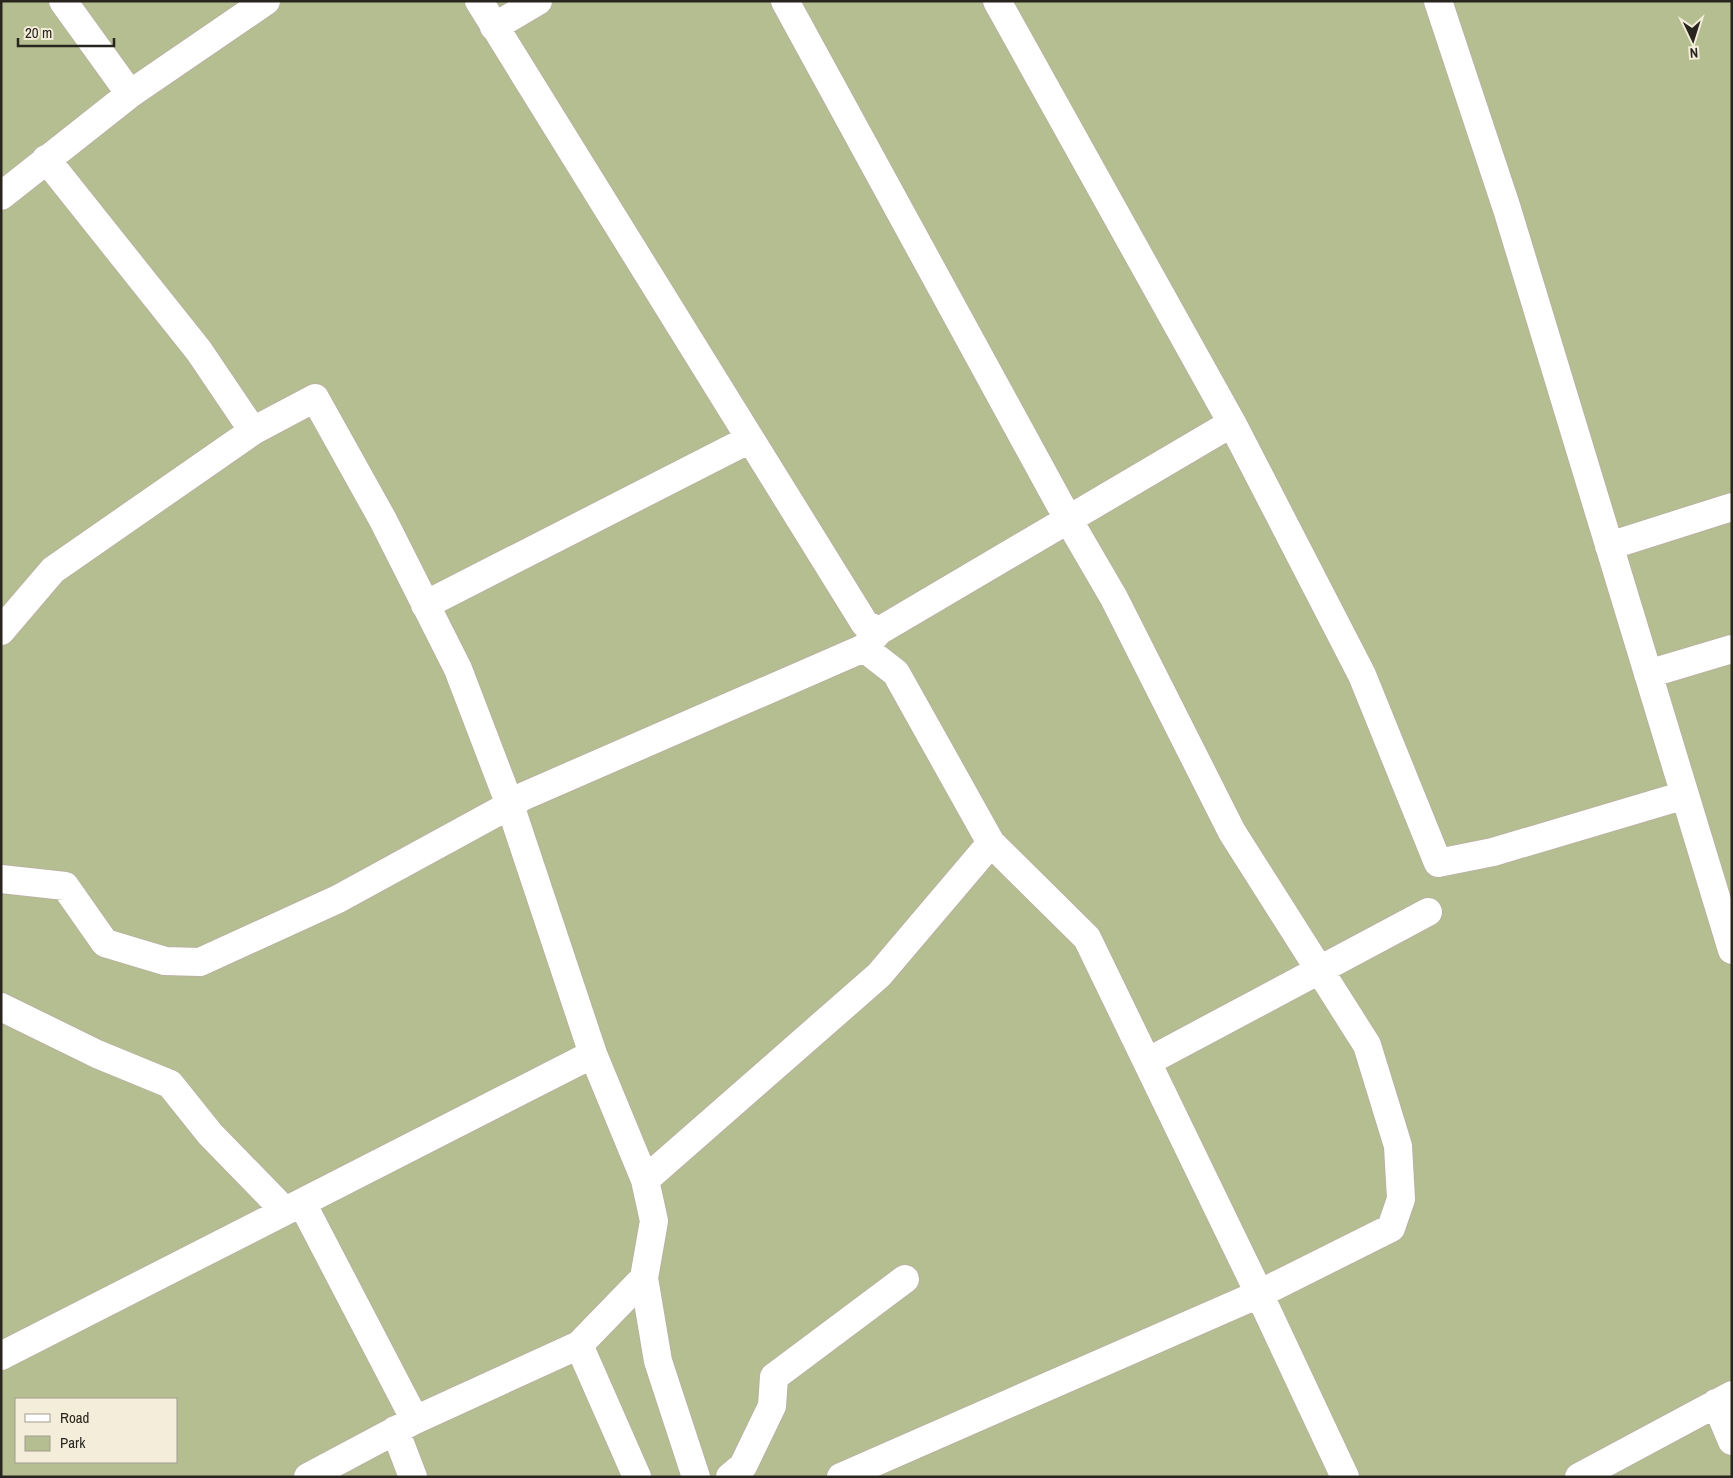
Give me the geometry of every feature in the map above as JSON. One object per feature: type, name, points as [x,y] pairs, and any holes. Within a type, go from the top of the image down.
[{"type":"street","points":[[63,1],[130,94]]},
{"type":"street","points":[[1,196],[130,94],[266,1]]},
{"type":"street","points":[[479,1],[865,624],[872,639],[896,672],[991,842],[1087,938],[1345,1477]]},
{"type":"street","points":[[494,27],[538,1]]},
{"type":"street","points":[[785,1],[1068,520],[1114,598],[1232,832],[1367,1045],[1398,1146],[1401,1199],[1391,1228],[1259,1294],[841,1477]]},
{"type":"street","points":[[997,1],[1232,423],[1362,675],[1438,864],[1493,852],[1685,795]]},
{"type":"street","points":[[1438,1],[1507,209],[1732,950]]},
{"type":"street","points":[[46,159],[199,351],[253,431]]},
{"type":"street","points":[[1,631],[53,570],[253,431],[315,398],[382,520],[458,669],[510,805],[593,1054],[645,1180],[654,1221],[644,1278],[658,1361],[696,1477]]},
{"type":"street","points":[[1,879],[65,886],[105,943],[165,961],[200,962],[338,899],[522,797],[872,639],[1232,423]]},
{"type":"street","points":[[425,605],[750,439]]},
{"type":"street","points":[[1609,546],[1732,507]]},
{"type":"street","points":[[1648,674],[1732,650]]},
{"type":"street","points":[[645,1180],[879,975],[991,842]]},
{"type":"street","points":[[1147,1062],[1428,912]]},
{"type":"street","points":[[1,1007],[97,1054],[170,1084],[210,1134],[293,1207],[405,1425],[413,1477]]},
{"type":"street","points":[[1,1356],[593,1054]]},
{"type":"street","points":[[308,1477],[405,1425],[579,1345],[644,1278]]},
{"type":"street","points":[[730,1477],[743,1466],[772,1406],[774,1377],[904,1279]]},
{"type":"street","points":[[579,1345],[637,1477]]},
{"type":"street","points":[[1579,1477],[1724,1399],[1732,1441]]},
{"type":"green space","points":[[1,1],[1732,1],[1732,1477],[1,1477]]}]
